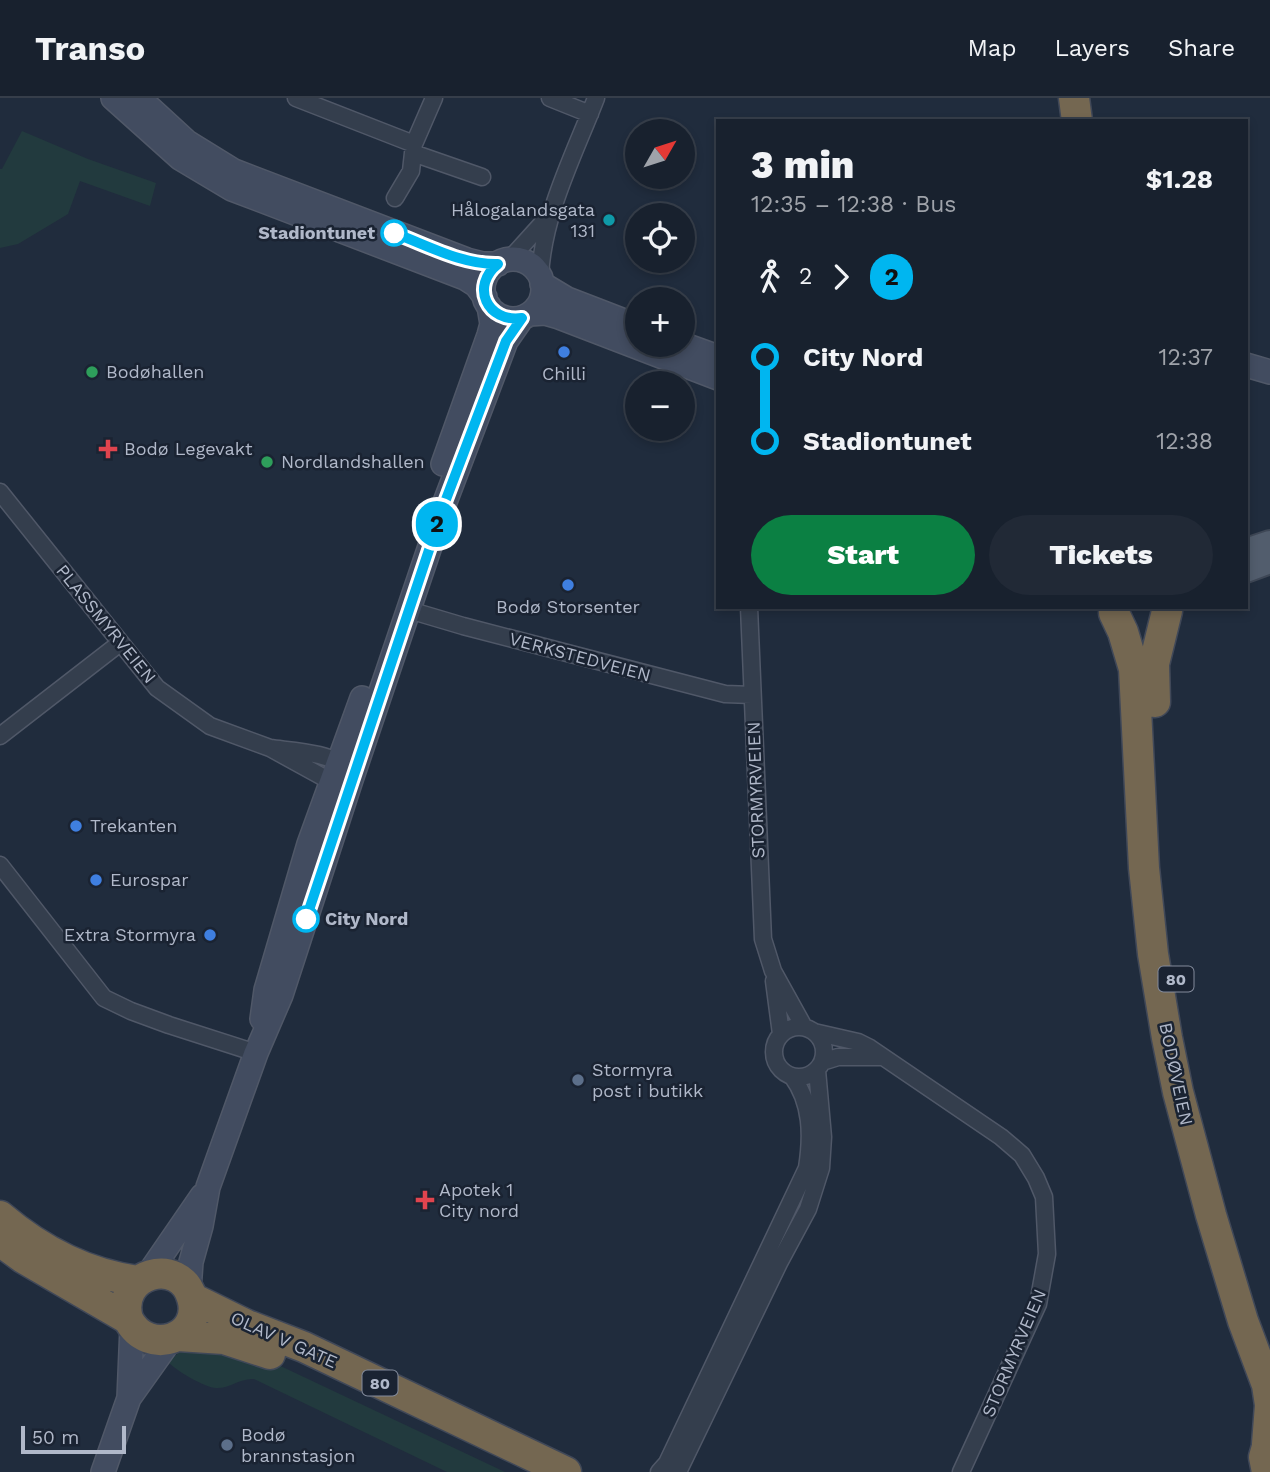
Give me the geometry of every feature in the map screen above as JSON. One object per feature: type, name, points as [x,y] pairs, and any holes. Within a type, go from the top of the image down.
[{"type":"highway","points":[[1074,98],[1077,119]]},
{"type":"highway","points":[[1093,98],[1096,119]]},
{"type":"highway","name":"BODØVEIEN","points":[[1111,610],[1129,620],[1145,621],[1169,609]]},
{"type":"highway","name":"BODØVEIEN","points":[[1169,609],[1154,664],[1161,846],[1177,985],[1185,1035],[1217,1172],[1270,1336]]},
{"type":"highway","name":"BODØVEIEN","points":[[1111,610],[1123,632],[1134,669],[1144,868],[1153,954],[1167,1038],[1178,1092],[1211,1215],[1243,1321],[1267,1385],[1270,1405],[1263,1456]]},
{"type":"highway","name":"OLAV V GATE","points":[[0,1216],[38,1244],[71,1263],[115,1278],[143,1278],[163,1273],[177,1278],[190,1294],[247,1325],[304,1347],[566,1472]]},
{"type":"highway","name":"OLAV V GATE","points":[[0,1241],[23,1258],[130,1323],[147,1339],[224,1339],[259,1349],[526,1472]]},
{"type":"highway","points":[[130,1323],[127,1298],[143,1278]]},
{"type":"highway","points":[[175,1337],[190,1322],[193,1310],[190,1294]]},
{"type":"main road","points":[[1248,550],[1270,543]]},
{"type":"main road","points":[[1248,569],[1270,561]]},
{"type":"street","points":[[113,98],[180,158],[208,177],[232,189],[465,278],[476,285],[494,312],[507,318],[545,313],[559,317],[716,377]]},
{"type":"street","points":[[139,98],[187,142],[234,171],[467,260],[483,264],[524,261],[536,270],[541,280],[567,299],[625,321]]},
{"type":"street","points":[[296,98],[482,177]]},
{"type":"street","points":[[395,198],[411,171],[414,148],[434,98]]},
{"type":"street","points":[[550,98],[590,114]]},
{"type":"street","points":[[340,774],[409,610],[445,502],[493,373],[511,332],[542,297],[541,280],[551,212],[596,98]]},
{"type":"street","points":[[190,1294],[191,1262],[208,1187],[256,1053],[266,990],[492,324],[487,302],[487,275],[521,249],[551,212]]},
{"type":"street","points":[[695,349],[716,357]]},
{"type":"street","points":[[1248,366],[1270,372]]},
{"type":"street","name":"PLASSMYRVEIEN","points":[[0,492],[157,688],[210,726],[270,748],[330,757],[340,774]]},
{"type":"street","name":"STORMYRVEIEN","points":[[750,609],[760,912],[763,939],[773,971],[781,1034]]},
{"type":"street","name":"VERKSTEDVEIEN","points":[[409,610],[725,694],[752,695]]},
{"type":"street","points":[[0,736],[120,643]]},
{"type":"street","points":[[0,865],[104,998],[169,1025],[256,1053]]},
{"type":"street","name":"STORMYRVEIEN","points":[[773,971],[809,1030],[858,1042],[1001,1137],[1022,1156],[1036,1178],[1044,1198],[1047,1254],[1038,1304],[961,1472]]},
{"type":"street","points":[[678,1472],[808,1209],[821,1168],[823,1137],[819,1066],[823,1045],[809,1030],[788,1030],[781,1034],[774,1047],[775,1060],[782,1071],[801,1077],[819,1066],[838,1057],[881,1057]]},
{"type":"street","points":[[659,1472],[667,1463],[807,1168],[811,1146],[810,1125],[801,1088],[792,1076]]},
{"type":"street","points":[[143,1278],[208,1187]]},
{"type":"street","points":[[129,1398],[130,1323]]},
{"type":"street","points":[[103,1472],[129,1398],[175,1337]]},
{"type":"green space","points":[[22,131],[88,159],[156,183],[150,206],[80,181],[68,214],[18,244],[0,248],[0,169]]},
{"type":"green space","points":[[193,1348],[272,1362],[505,1472],[447,1472],[254,1379],[222,1388],[206,1385],[168,1362],[183,1349]]},
{"type":"bus line","name":"2","points":[[306,919],[445,502],[506,341],[522,318],[500,316],[486,302],[484,289],[487,275],[498,264],[467,260],[394,233]]},
{"type":"place","name":"Hålogalandsgata 131","points":[[609,220]]},
{"type":"place","name":"Stadiontunet","points":[[394,233]]},
{"type":"place","name":"Chilli","points":[[564,352]]},
{"type":"place","name":"Bodøhallen","points":[[92,372]]},
{"type":"place","name":"Bodø Legevakt","points":[[108,449]]},
{"type":"place","name":"Nordlandshallen","points":[[267,462]]},
{"type":"place","name":"Bodø Storsenter","points":[[568,585]]},
{"type":"place","name":"Trekanten","points":[[76,826]]},
{"type":"place","name":"Eurospar","points":[[96,880]]},
{"type":"place","name":"City Nord","points":[[306,919]]},
{"type":"place","name":"Extra Stormyra","points":[[210,935]]},
{"type":"place","name":"Stormyra post i butikk","points":[[578,1080]]},
{"type":"place","name":"Apotek 1 City nord","points":[[425,1200]]},
{"type":"place","name":"Bodø brannstasjon","points":[[227,1445]]}]
